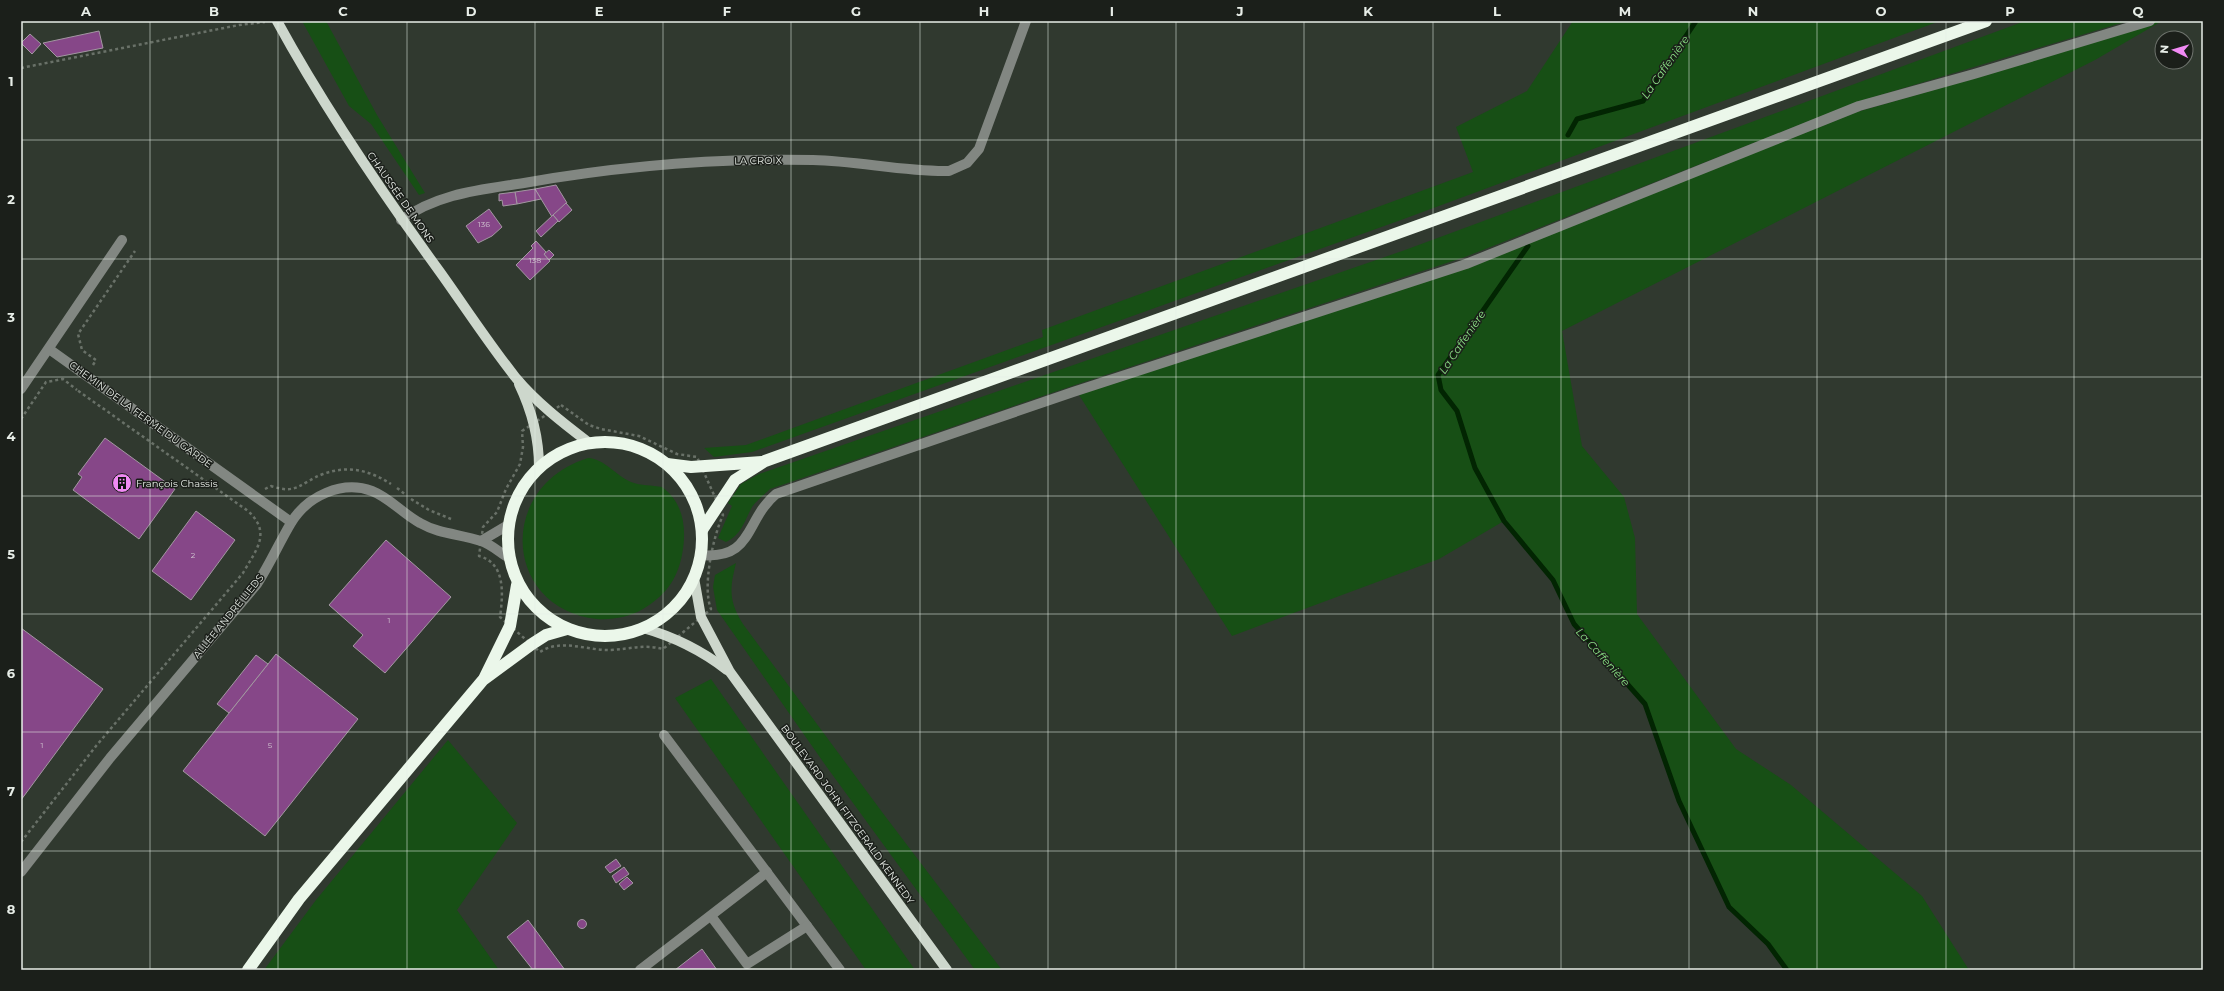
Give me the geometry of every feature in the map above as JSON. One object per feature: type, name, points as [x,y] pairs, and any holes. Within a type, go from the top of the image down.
[{"type":"highway","points":[[702,530],[718,503],[735,480],[765,461],[1986,21]]},
{"type":"highway","points":[[588,442],[630,444],[649,452],[667,464],[678,474],[688,488],[694,501],[702,530],[700,555],[694,578],[688,590],[668,612],[643,628],[631,633],[604,636],[567,628],[549,618],[533,605],[517,585],[509,558],[507,537],[508,525],[517,496],[525,481],[539,467],[555,455],[569,448],[588,442]]},
{"type":"highway","points":[[667,464],[765,461]]},
{"type":"highway","points":[[248,970],[299,899],[483,680],[510,626],[517,585]]},
{"type":"highway","points":[[483,680],[546,635],[567,628]]},
{"type":"main road","name":"CHAUSSÉE DE MONS","points":[[277,21],[309,79],[401,220],[517,378],[551,412],[588,442]]},
{"type":"main road","name":"CHAUSSÉE DE MONS","points":[[517,378],[535,422],[539,446],[539,467]]},
{"type":"main road","name":"BOULEVARD JOHN FITZGERALD KENNEDY","points":[[694,578],[701,618],[730,672],[947,970]]},
{"type":"main road","name":"BOULEVARD JOHN FITZGERALD KENNEDY","points":[[643,628],[675,639],[704,652],[730,672]]},
{"type":"street","name":"LA CROIX","points":[[401,220],[419,208],[442,198],[590,171],[645,165],[751,160],[815,160],[949,171],[967,163],[979,149],[1026,21]]},
{"type":"street","points":[[700,555],[712,556],[736,550],[750,532],[758,513],[776,494],[1065,394],[1466,264],[1859,106],[1974,74],[2150,21]]},
{"type":"street","points":[[21,389],[122,240]]},
{"type":"street","name":"CHEMIN DE LA FERME DU GARDE","points":[[49,349],[291,522]]},
{"type":"street","name":"ALLÉE ANDRÉ LIEDS","points":[[21,872],[110,758],[257,584],[273,560],[291,522],[303,508],[329,491],[342,488],[355,488],[381,496],[404,513],[437,531],[481,541],[509,558]]},
{"type":"street","points":[[481,541],[508,525]]},
{"type":"street","points":[[664,735],[840,970]]},
{"type":"street","points":[[640,970],[768,872]]},
{"type":"street","points":[[711,916],[747,964],[807,926]]},
{"type":"path","points":[[21,68],[239,25],[277,21]]},
{"type":"path","points":[[77,390],[96,360],[82,350],[78,334],[135,251]]},
{"type":"path","points":[[21,419],[46,382],[63,379],[248,511],[261,528],[261,541],[243,574],[96,746],[21,842]]},
{"type":"path","points":[[561,405],[588,425],[639,436],[699,462],[723,515]]},
{"type":"path","points":[[483,527],[497,512],[501,500],[520,464],[523,447],[522,431]]},
{"type":"path","points":[[479,556],[488,558],[495,566],[500,578],[503,595],[500,617]]},
{"type":"path","points":[[540,652],[545,648],[565,645],[590,650],[612,650],[641,646],[663,649]]},
{"type":"green space","points":[[302,21],[326,21],[377,115],[425,193],[419,195],[371,124],[349,106]]},
{"type":"green space","points":[[1573,21],[1940,21],[1401,220],[752,452],[714,457],[704,448],[746,445],[1043,337],[1042,330],[1473,172],[1456,127],[1527,91]]},
{"type":"green space","points":[[2025,21],[2128,21],[1857,102],[1465,257],[1075,385],[770,489],[752,507],[742,527],[736,535],[726,542],[718,538],[732,506],[728,503],[741,484],[759,474],[1405,250]]},
{"type":"green space","points":[[2162,21],[2095,60],[1562,331],[1582,446],[1624,497],[1635,538],[1637,614],[1736,749],[1791,785],[1922,896],[1969,970],[1787,970],[1768,944],[1729,907],[1679,801],[1645,704],[1574,624],[1553,580],[1504,521],[1439,559],[1232,636],[1079,395],[1467,267],[1857,112],[2003,70]]},
{"type":"green space","points":[[588,458],[600,461],[631,482],[662,487],[675,501],[684,526],[680,564],[669,586],[658,599],[651,604],[638,612],[621,617],[597,619],[566,610],[543,594],[529,571],[523,546],[525,519],[537,494],[558,473]]},
{"type":"green space","points":[[736,563],[732,580],[732,594],[735,608],[743,624],[882,812],[1002,970],[975,970],[826,766],[717,610],[713,587],[715,575]]},
{"type":"green space","points":[[711,679],[915,970],[866,970],[675,698]]},
{"type":"green space","points":[[448,740],[517,823],[457,910],[499,970],[264,970],[316,900]]},
{"type":"building","points":[[99,31],[103,48],[57,57],[43,43]]},
{"type":"building","points":[[30,34],[41,44],[32,54],[21,43]]},
{"type":"building","points":[[556,185],[567,203],[552,217],[535,189]]},
{"type":"building","points":[[535,189],[541,199],[517,204],[515,192]]},
{"type":"building","points":[[515,192],[517,204],[503,206],[502,200],[499,201],[499,194]]},
{"type":"building","points":[[566,203],[572,210],[559,222],[553,215]]},
{"type":"building","points":[[489,209],[502,227],[492,236],[478,243],[466,226]]},
{"type":"building","points":[[553,215],[558,221],[541,237],[536,231]]},
{"type":"building","points":[[536,241],[546,252],[544,254],[550,261],[530,280],[516,265],[533,248],[531,246]]},
{"type":"building","points":[[549,250],[554,255],[549,260],[544,254]]},
{"type":"building","name":"François Chassis","points":[[105,438],[175,489],[139,539],[73,490],[82,477],[78,474]]},
{"type":"building","name":"François Chassis","points":[[196,511],[235,540],[191,600],[152,571]]},
{"type":"building","points":[[386,540],[451,597],[385,673],[353,646],[363,635],[329,605]]},
{"type":"building","points":[[21,628],[103,689],[21,800]]},
{"type":"building","points":[[276,654],[358,719],[265,836],[183,771]]},
{"type":"building","points":[[256,655],[268,664],[229,713],[217,704]]},
{"type":"building","points":[[616,859],[621,866],[610,873],[605,867]]},
{"type":"building","points":[[624,867],[629,874],[616,883],[612,876]]},
{"type":"building","points":[[627,877],[633,883],[624,890],[619,884]]},
{"type":"building","points":[[582,919],[587,924],[582,929],[577,924]]},
{"type":"building","points":[[528,920],[565,970],[533,970],[507,937]]},
{"type":"building","points":[[702,949],[717,970],[675,970]]},
{"type":"waterway","name":"La Caffenière","points":[[1568,135],[1577,119],[1643,101],[1696,21]]},
{"type":"waterway","name":"La Caffenière","points":[[1528,246],[1438,375],[1441,390],[1457,411],[1475,468],[1504,521],[1553,580],[1574,624],[1645,704],[1679,801],[1729,907],[1768,944],[1787,970]]},
{"type":"place","name":"François Chassis","points":[[122,483]]}]
